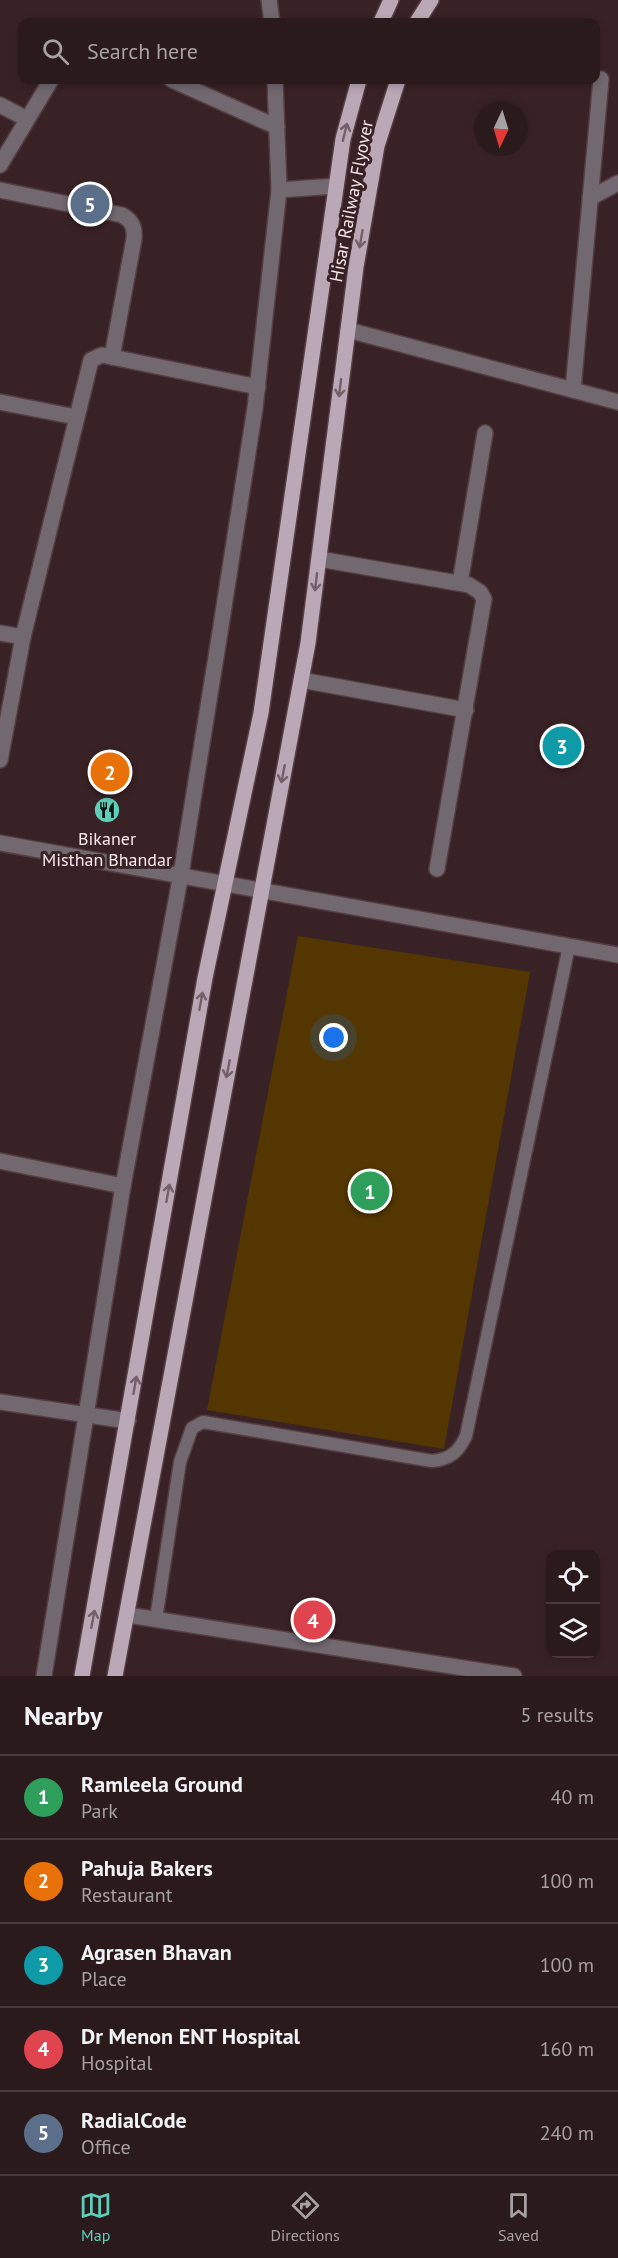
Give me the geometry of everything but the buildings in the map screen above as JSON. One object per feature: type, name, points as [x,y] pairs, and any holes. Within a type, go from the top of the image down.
[{"type":"main road","points":[[383,18],[391,0]]},
{"type":"main road","points":[[420,18],[431,0]]},
{"type":"main road","name":"Hisar Railway Flyover","points":[[82,1676],[205,978],[261,713],[343,138],[358,84]]},
{"type":"main road","name":"Hisar Railway Flyover","points":[[115,1676],[301,680],[319,559],[356,267],[377,146],[397,84]]},
{"type":"street","points":[[269,0],[271,18]]},
{"type":"street","points":[[573,390],[601,79]]},
{"type":"street","points":[[0,165],[49,84]]},
{"type":"street","points":[[181,84],[277,127]]},
{"type":"street","points":[[44,1676],[123,1185],[181,874],[258,387],[279,190],[275,84]]},
{"type":"street","points":[[0,105],[27,119]]},
{"type":"street","points":[[590,198],[618,183]]},
{"type":"street","points":[[279,190],[336,186]]},
{"type":"street","points":[[0,190],[122,214],[131,220],[135,230],[134,239],[112,357]]},
{"type":"street","points":[[348,330],[618,402]]},
{"type":"street","points":[[0,760],[23,637],[91,360],[96,356],[112,357],[258,387]]},
{"type":"street","points":[[0,402],[76,417]]},
{"type":"street","points":[[460,583],[485,433]]},
{"type":"street","points":[[319,559],[460,583],[480,592],[484,599],[437,869]]},
{"type":"street","points":[[0,633],[23,637]]},
{"type":"street","points":[[301,680],[466,710]]},
{"type":"street","points":[[0,843],[262,888],[618,955]]},
{"type":"street","points":[[0,1161],[123,1185]]},
{"type":"street","points":[[0,1402],[128,1421]]},
{"type":"street","points":[[128,1615],[514,1676]]},
{"type":"lane","points":[[156,1619],[180,1462],[192,1428],[203,1422],[432,1461],[447,1459],[459,1450],[466,1436],[569,946]]},
{"type":"shaded area","points":[[298,936],[530,972],[444,1449],[207,1410]]},
{"type":"place","name":"RadialCode","points":[[90,204]]},
{"type":"place","name":"Agrasen Bhavan","points":[[562,746]]},
{"type":"place","name":"Pahuja Bakers","points":[[110,772]]},
{"type":"place","name":"Bikaner Misthan Bhandar","points":[[107,810]]},
{"type":"place","name":"Ramleela Ground","points":[[370,1191]]},
{"type":"place","name":"Dr Menon ENT Hospital","points":[[313,1620]]}]
